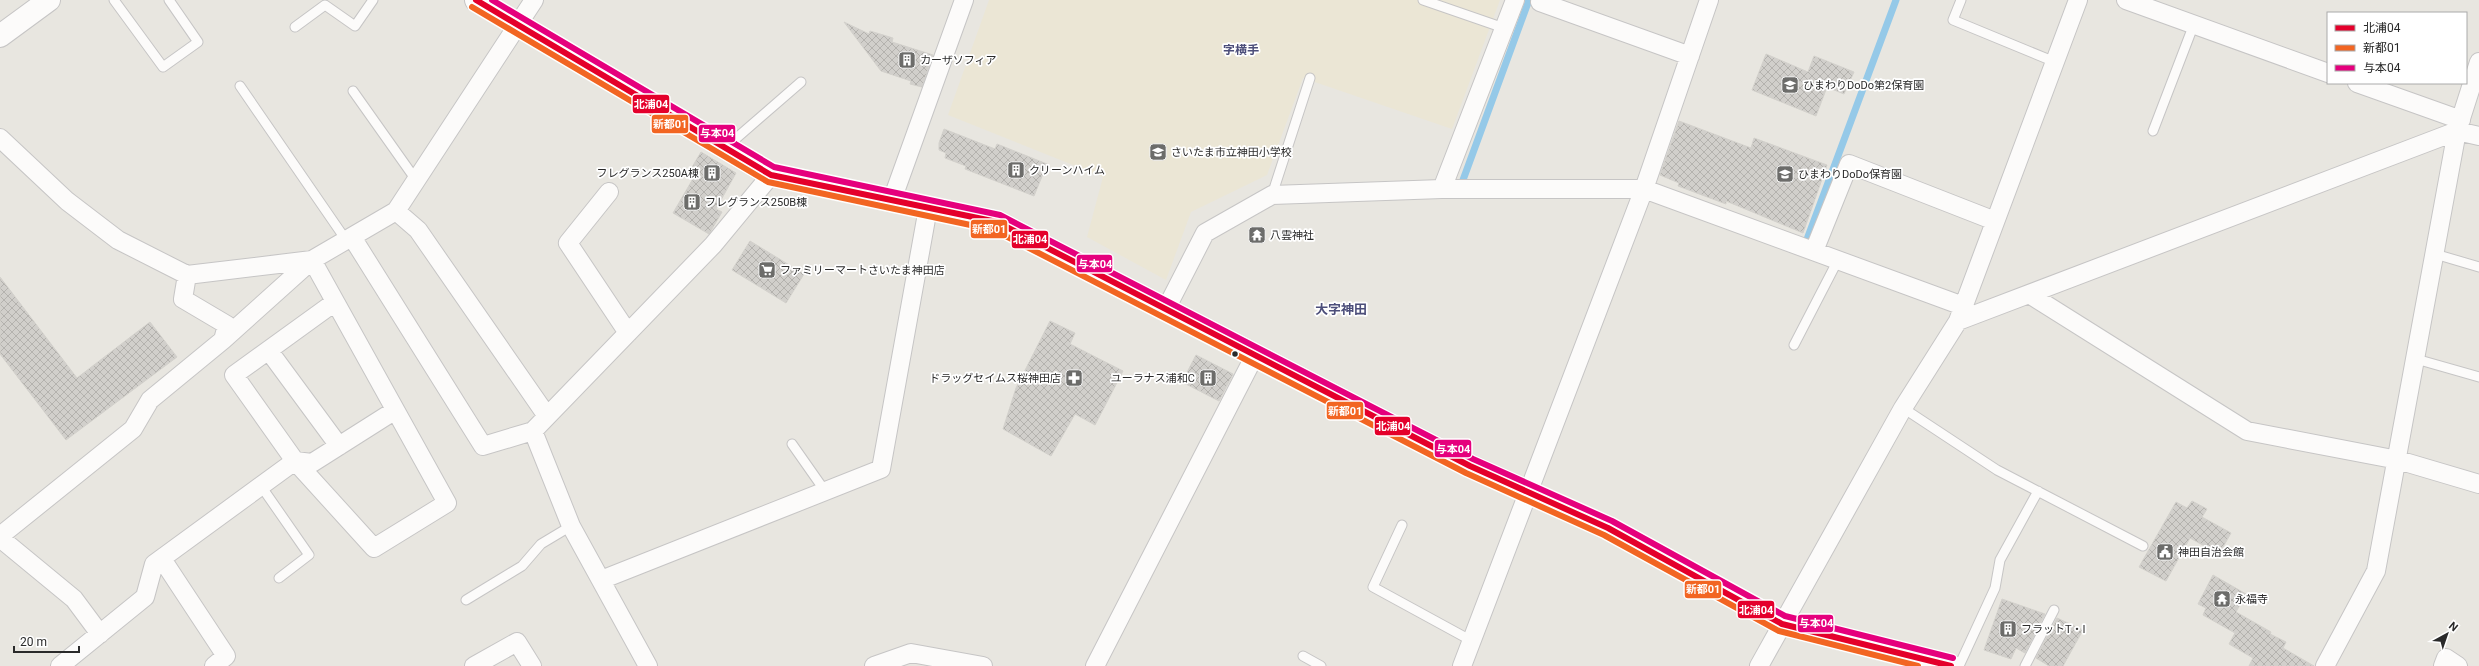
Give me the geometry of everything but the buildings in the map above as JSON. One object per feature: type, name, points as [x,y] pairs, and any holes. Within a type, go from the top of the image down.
[{"type":"street","points":[[0,36],[49,0]]},
{"type":"street","points":[[476,0],[771,175],[997,222],[1470,466],[1608,528],[1782,624],[1951,666]]},
{"type":"street","points":[[100,634],[74,599],[0,537],[133,429],[150,400],[222,340],[312,260],[396,211],[534,0]]},
{"type":"street","points":[[892,200],[964,0]]},
{"type":"street","points":[[1442,189],[1515,0]]},
{"type":"street","points":[[1541,0],[1540,2],[1690,56]]},
{"type":"street","points":[[1462,666],[1644,189],[1709,0]]},
{"type":"street","points":[[1759,666],[1903,408],[1961,313],[2078,0]]},
{"type":"street","points":[[2126,0],[2327,73]]},
{"type":"street","points":[[2325,666],[2376,571],[2398,460],[2459,126],[2479,62]]},
{"type":"street","points":[[2359,84],[2479,136]]},
{"type":"street","points":[[1166,309],[1204,233],[1272,195],[1442,189],[1644,189],[1838,260],[1961,313],[2029,294],[2459,126]]},
{"type":"street","points":[[0,138],[67,201],[118,240],[187,275],[312,260]]},
{"type":"street","points":[[1814,251],[1848,164],[1995,221]]},
{"type":"street","points":[[349,238],[483,446],[533,431],[713,245],[771,175]]},
{"type":"street","points":[[609,192],[568,243],[628,333]]},
{"type":"street","points":[[601,580],[881,469],[928,208]]},
{"type":"street","points":[[396,211],[418,230],[547,416]]},
{"type":"street","points":[[312,260],[335,302],[394,411],[447,503],[374,548],[295,462],[234,375],[335,302]]},
{"type":"street","points":[[187,275],[183,299],[227,325],[222,340]]},
{"type":"street","points":[[2029,294],[2247,431],[2398,460],[2479,484]]},
{"type":"street","points":[[269,351],[339,446]]},
{"type":"street","points":[[1095,666],[1255,355]]},
{"type":"street","points":[[60,666],[145,597],[154,564],[295,462],[312,463],[394,411]]},
{"type":"street","points":[[533,431],[571,526],[648,666]]},
{"type":"street","points":[[162,559],[226,656],[214,666]]},
{"type":"street","points":[[474,666],[517,642],[532,666]]},
{"type":"street","points":[[874,666],[893,663],[911,653],[983,666]]},
{"type":"street","points":[[2443,666],[2446,658],[2458,666]]},
{"type":"lane","points":[[114,0],[163,66],[198,42],[169,0]]},
{"type":"lane","points":[[295,27],[325,5],[355,26],[373,0]]},
{"type":"lane","points":[[1423,0],[1504,28]]},
{"type":"lane","points":[[1961,0],[1953,20],[2055,62]]},
{"type":"lane","points":[[2153,131],[2194,24]]},
{"type":"lane","points":[[1272,195],[1310,78]]},
{"type":"lane","points":[[725,149],[801,82]]},
{"type":"lane","points":[[240,86],[349,238]]},
{"type":"lane","points":[[353,91],[416,180]]},
{"type":"lane","points":[[2435,254],[2479,267]]},
{"type":"lane","points":[[1794,345],[1838,260]]},
{"type":"lane","points":[[2416,359],[2479,377]]},
{"type":"lane","points":[[1903,408],[1997,470],[2144,546]]},
{"type":"lane","points":[[792,444],[825,491]]},
{"type":"lane","points":[[261,486],[309,555],[279,578]]},
{"type":"lane","points":[[1959,666],[1995,588],[2000,560],[2038,491]]},
{"type":"lane","points":[[1402,525],[1373,587],[1472,641]]},
{"type":"lane","points":[[466,600],[522,566],[541,544],[571,526]]},
{"type":"lane","points":[[2025,666],[2054,610]]},
{"type":"lane","points":[[1303,656],[1321,666]]},
{"type":"shaded area","name":"さいたま市立神田小学校","points":[[989,0],[1500,0],[1452,129],[1303,78],[1267,175],[1191,212],[1166,280],[1087,237],[1103,177],[948,115]]},
{"type":"waterway","points":[[1463,180],[1529,0]]},
{"type":"waterway","points":[[1806,242],[1896,0]]},
{"type":"transit line","name":"北浦04","points":[[476,0],[771,175],[997,222],[1470,466],[1608,528],[1782,624],[1951,666]]},
{"type":"transit line","name":"与本04","points":[[492,0],[774,167],[1000,215],[1473,459],[1612,521],[1785,616],[1953,658]]},
{"type":"transit line","name":"新都01","points":[[472,7],[768,182],[994,230],[1466,473],[1604,535],[1779,631],[1918,666]]},
{"type":"place","name":"カーザソフィア","points":[[907,60]]},
{"type":"place","name":"ひまわりDoDo第2保育園","points":[[1790,85]]},
{"type":"place","name":"さいたま市立神田小学校","points":[[1158,152]]},
{"type":"place","name":"クリーンハイム","points":[[1016,170]]},
{"type":"place","name":"フレグランス250A棟","points":[[712,173]]},
{"type":"place","name":"ひまわりDoDo保育園","points":[[1785,174]]},
{"type":"place","name":"フレグランス250B棟","points":[[692,202]]},
{"type":"place","name":"八雲神社","points":[[1257,235]]},
{"type":"place","name":"ファミリーマートさいたま神田店","points":[[767,270]]},
{"type":"place","name":"ドラッグセイムス桜神田店","points":[[1074,378]]},
{"type":"place","name":"ユーラナス浦和C","points":[[1208,378]]},
{"type":"place","name":"神田自治会館","points":[[2165,552]]},
{"type":"place","name":"永福寺","points":[[2222,599]]},
{"type":"place","name":"フラットT・I","points":[[2008,629]]},
{"type":"district","name":"字横手","points":[[1241,50]]},
{"type":"district","name":"大字神田","points":[[1341,309]]}]
